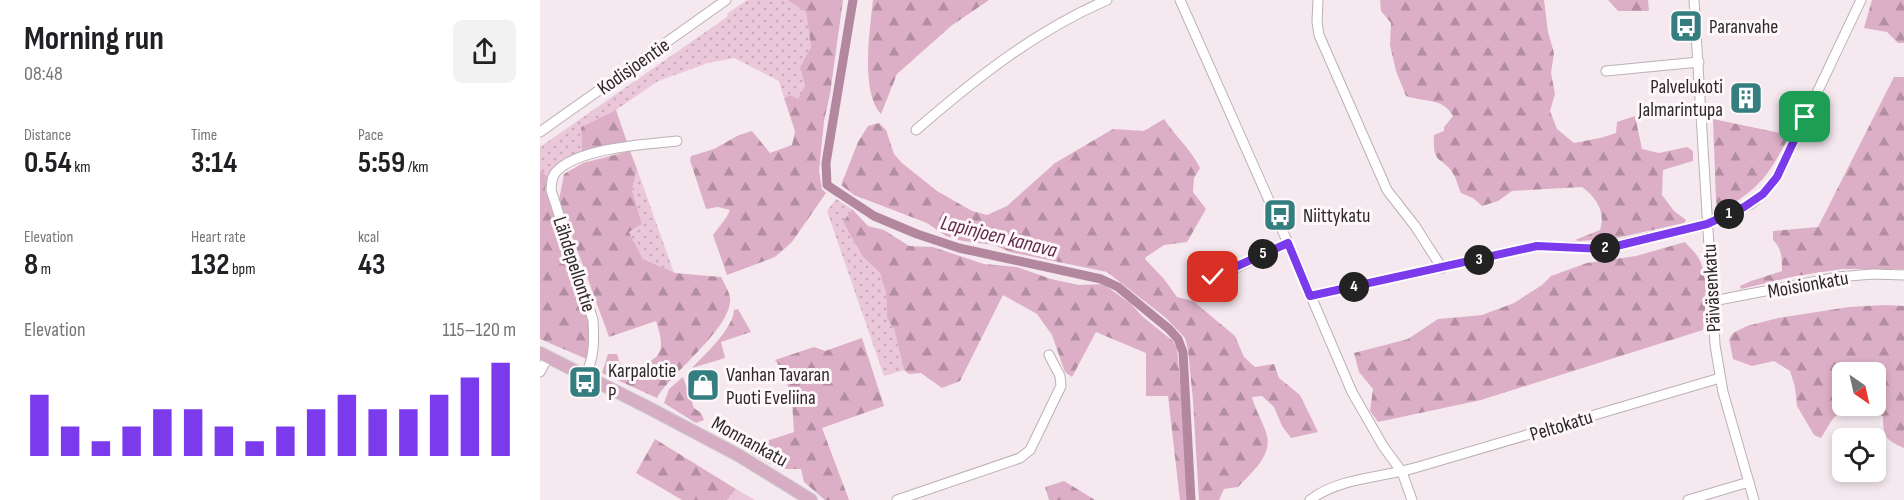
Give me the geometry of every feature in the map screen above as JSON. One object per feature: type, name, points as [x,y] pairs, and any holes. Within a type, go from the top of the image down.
[{"type":"main road","name":"Monnankatu","points":[[544,355],[738,455],[811,500]]},
{"type":"street","name":"Kodisjoentie","points":[[540,132],[726,0]]},
{"type":"street","points":[[916,130],[1012,53],[1072,16],[1107,0]]},
{"type":"street","points":[[1180,0],[1352,392],[1383,446],[1402,472],[1412,500]]},
{"type":"street","points":[[1318,0],[1319,35],[1388,190],[1421,234],[1442,268]]},
{"type":"street","name":"Päiväsenkatu","points":[[1694,0],[1714,345],[1720,378],[1754,500]]},
{"type":"street","points":[[1311,298],[1537,246],[1604,249],[1707,224],[1751,204],[1777,177],[1861,0]]},
{"type":"street","points":[[1606,71],[1699,62]]},
{"type":"street","name":"Lähdepellontie","points":[[585,375],[592,363],[593,320],[551,190],[552,179],[556,172],[565,165],[600,152],[633,145],[677,141]]},
{"type":"street","points":[[1206,282],[1288,243]]},
{"type":"street","name":"Moisionkatu","points":[[1713,301],[1838,277],[1873,274],[1904,275]]},
{"type":"street","points":[[540,372],[544,355]]},
{"type":"street","points":[[897,500],[920,496],[1008,464],[1030,450],[1060,386],[1060,376],[1050,355]]},
{"type":"street","name":"Peltokatu","points":[[1310,500],[1324,490],[1345,483],[1402,472],[1720,378]]},
{"type":"street","points":[[1688,500],[1749,482]]},
{"type":"green space","points":[[747,0],[787,0],[806,12],[811,47],[800,67],[805,86],[798,100],[790,95],[784,98],[779,81],[734,58],[708,63],[658,81],[616,110],[581,127],[582,152],[563,162],[548,177],[540,170],[540,147],[727,17],[728,13]]},
{"type":"green space","points":[[787,0],[843,0],[824,121],[819,171],[822,189],[826,193],[792,242],[775,257],[727,275],[713,235],[730,210],[718,207],[706,209],[690,160],[691,156],[714,149],[739,135],[752,131],[770,153],[792,145],[795,131],[784,98],[790,95],[798,99],[805,86],[800,67],[811,47],[806,12]]},
{"type":"green space","points":[[873,0],[989,0],[951,26],[897,74],[881,114],[870,91],[868,76]]},
{"type":"green space","points":[[1380,0],[1544,0],[1548,32],[1554,53],[1551,73],[1555,94],[1550,111],[1557,129],[1574,143],[1616,133],[1617,122],[1635,116],[1642,149],[1659,153],[1687,147],[1693,151],[1693,161],[1663,170],[1662,195],[1674,211],[1686,220],[1684,223],[1612,239],[1578,241],[1575,240],[1600,230],[1602,223],[1601,211],[1592,195],[1582,187],[1512,191],[1498,201],[1482,206],[1473,198],[1461,193],[1450,169],[1439,160],[1434,145],[1434,135],[1444,131],[1444,127],[1453,116],[1439,103],[1406,96],[1396,71],[1390,45],[1391,23],[1381,11]]},
{"type":"green space","points":[[1608,0],[1648,0],[1649,11],[1618,11]]},
{"type":"green space","points":[[1872,0],[1904,0],[1904,43],[1898,43],[1887,32],[1864,28]]},
{"type":"green space","points":[[1894,77],[1904,77],[1904,269],[1842,269],[1796,276],[1741,289],[1740,286],[1751,281],[1782,271],[1781,254],[1773,240],[1773,231],[1818,227]]},
{"type":"green space","points":[[616,110],[627,142],[582,152],[581,127]]},
{"type":"green space","points":[[1164,119],[1200,168],[1194,178],[1193,192],[1206,209],[1187,242],[1164,245],[1145,259],[1177,297],[1193,301],[1235,336],[1244,357],[1255,367],[1274,364],[1279,378],[1300,395],[1318,432],[1291,438],[1282,426],[1274,407],[1262,396],[1252,397],[1267,436],[1266,451],[1259,464],[1238,487],[1224,489],[1219,500],[1199,500],[1188,349],[1185,338],[1166,318],[1107,272],[946,236],[927,223],[854,195],[841,185],[858,142],[868,126],[879,123],[886,130],[894,154],[902,163],[937,191],[972,211],[987,215],[1007,206],[1055,163],[1113,129],[1144,131]]},
{"type":"green space","points":[[1713,119],[1790,135],[1771,169],[1757,185],[1739,200],[1721,209],[1717,206],[1716,201]]},
{"type":"green space","points":[[630,151],[637,169],[632,190],[642,224],[629,232],[643,259],[675,273],[721,277],[730,298],[728,310],[712,336],[657,398],[602,373],[608,354],[617,354],[619,362],[628,368],[654,358],[659,354],[661,348],[659,332],[656,321],[609,337],[559,200],[564,174],[583,163]]},
{"type":"green space","points":[[637,169],[674,273],[643,259],[629,232],[642,224],[632,190]]},
{"type":"green space","points":[[540,170],[548,177],[545,189],[591,324],[589,360],[540,339]]},
{"type":"green space","points":[[836,199],[852,209],[843,222],[863,257],[880,273],[886,293],[887,318],[894,329],[904,370],[884,376],[827,211]]},
{"type":"green space","points":[[852,209],[868,226],[884,230],[909,246],[933,247],[984,264],[1017,267],[1051,279],[1079,285],[1103,284],[1130,303],[1143,317],[1173,341],[1177,348],[1188,500],[1180,500],[1168,396],[1146,396],[1146,353],[1096,332],[1072,377],[1065,372],[1052,335],[1037,314],[1003,295],[960,381],[942,388],[921,373],[909,374],[904,370],[894,329],[887,318],[886,293],[880,273],[863,257],[843,222]]},
{"type":"green space","points":[[1685,242],[1698,257],[1704,274],[1706,293],[1703,330],[1481,400],[1378,422],[1370,411],[1373,389],[1359,372],[1354,353],[1408,339],[1438,319],[1482,315],[1514,303],[1542,285],[1551,276],[1587,263],[1636,256]]},
{"type":"green space","points":[[1904,306],[1904,448],[1893,443],[1887,437],[1886,428],[1884,428],[1882,416],[1886,416],[1886,362],[1832,362],[1832,416],[1835,416],[1821,438],[1814,435],[1797,406],[1790,371],[1774,361],[1752,366],[1733,359],[1729,339],[1733,333],[1747,326],[1778,318],[1849,307]]},
{"type":"green space","points":[[738,309],[751,332],[721,342],[725,358],[692,368],[724,333],[734,310]]},
{"type":"green space","points":[[862,338],[884,406],[822,428],[849,500],[825,500],[804,482],[801,469],[780,469],[752,454],[748,447],[794,432],[788,385],[775,360],[814,347],[825,351]]},
{"type":"green space","points":[[683,377],[694,408],[701,413],[704,420],[696,423],[664,403],[669,389]]},
{"type":"green space","points":[[655,439],[736,489],[727,500],[682,500],[636,473]]},
{"type":"green space","points":[[1064,481],[1095,500],[1049,500],[1045,487]]},
{"type":"green space","points":[[736,489],[755,500],[727,500]]},
{"type":"waterway","name":"Lapinjoen kanava","points":[[853,0],[826,163],[827,185],[874,216],[917,234],[959,248],[1101,279],[1118,287],[1169,329],[1178,339],[1183,352],[1191,500]]},
{"type":"place","name":"Paranvahe","points":[[1686,26]]},
{"type":"place","name":"Palvelukoti Jalmarintupa","points":[[1746,98]]},
{"type":"place","name":"Niittykatu","points":[[1280,215]]},
{"type":"place","name":"Karpalotie P","points":[[585,382]]},
{"type":"place","name":"Vanhan Tavaran Puoti Eveliina","points":[[703,385]]},
{"type":"route","points":[[1213,277],[1288,243],[1310,296],[1537,246],[1604,249],[1707,224],[1751,204],[1770,187],[1805,117]]}]
